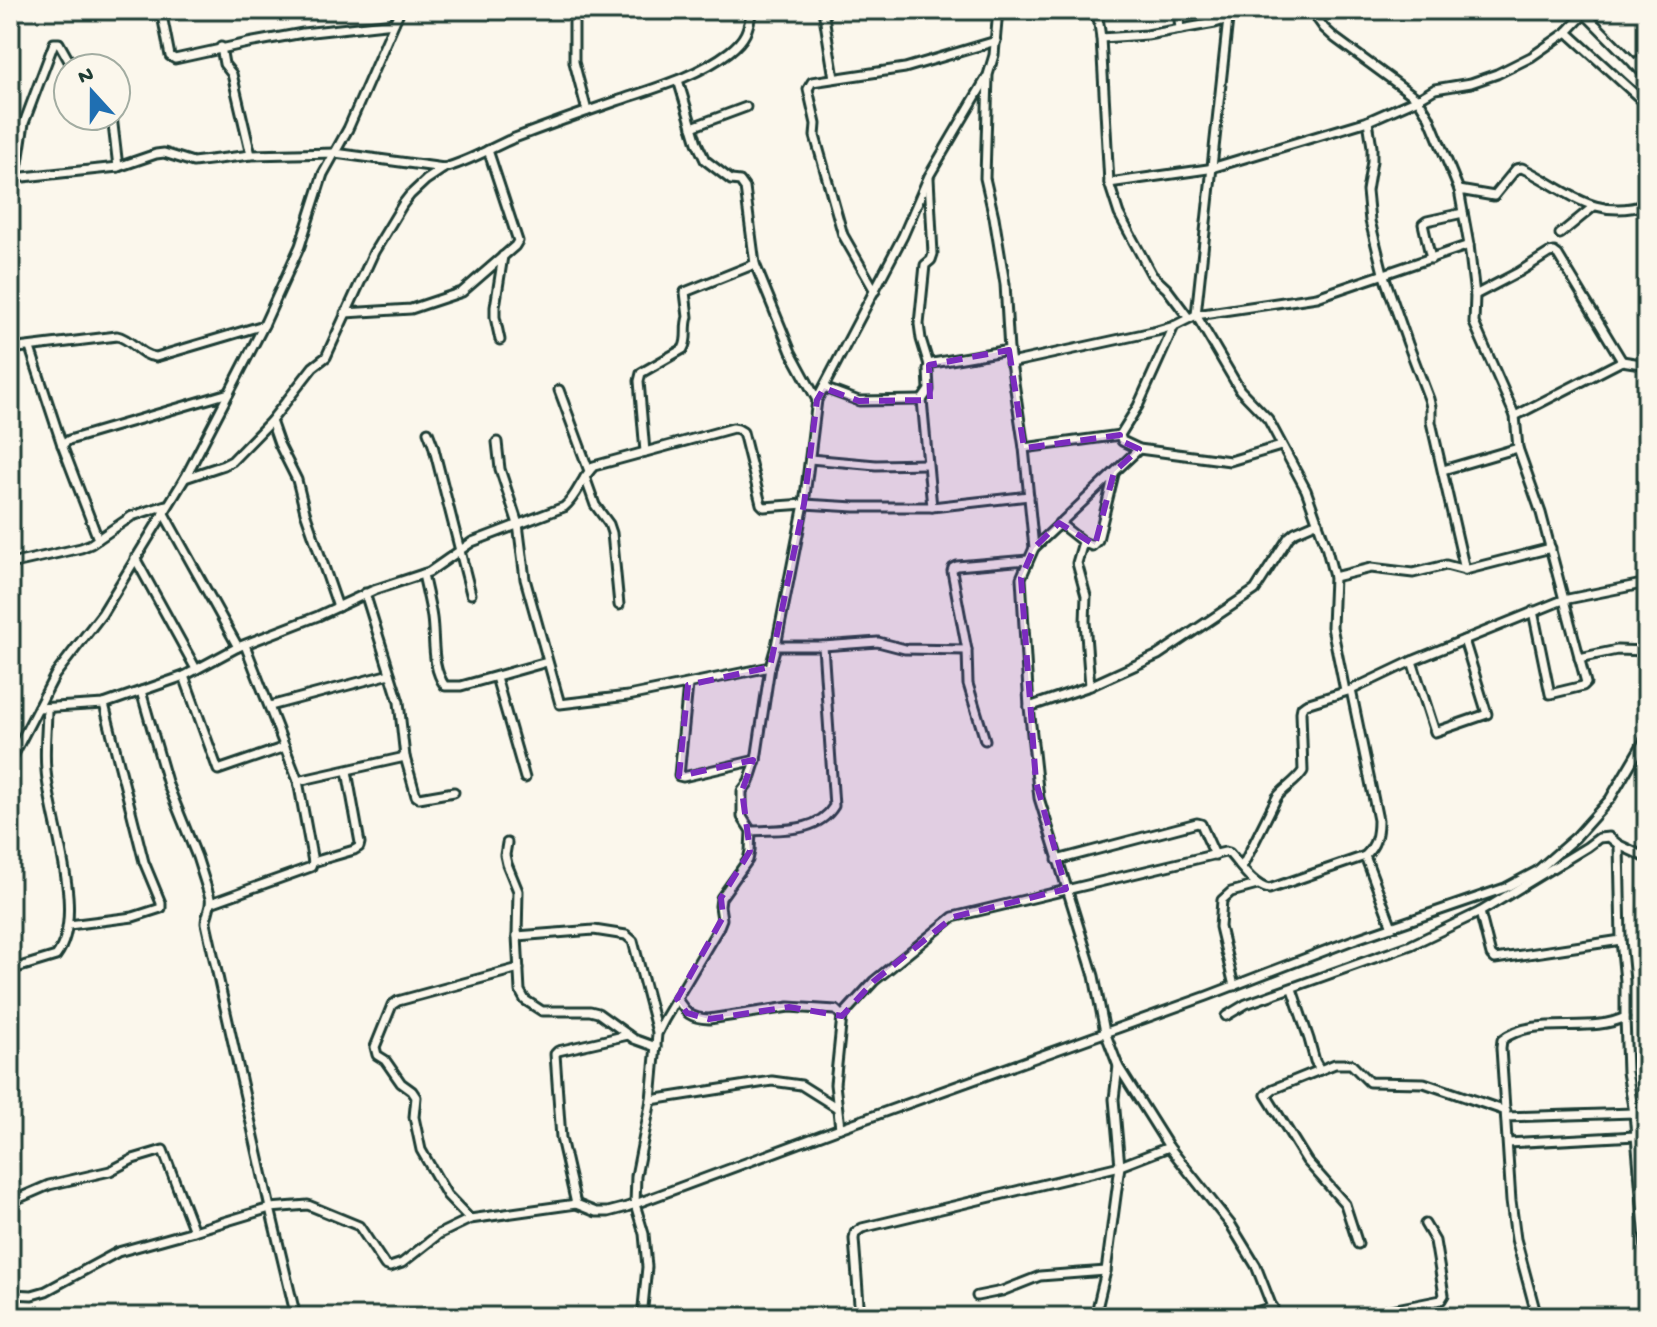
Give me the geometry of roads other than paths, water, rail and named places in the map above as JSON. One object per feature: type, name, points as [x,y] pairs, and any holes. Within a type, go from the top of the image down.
[{"type":"street","points":[[161,10],[170,56],[175,59],[221,47],[303,33],[394,23]]},
{"type":"street","points":[[10,762],[43,708],[55,675],[102,614],[185,478],[264,325],[300,246],[323,174],[348,129],[400,10]]},
{"type":"street","points":[[574,10],[574,62],[587,111]]},
{"type":"street","points":[[185,478],[232,461],[271,421],[313,367],[326,357],[374,252],[403,204],[426,180],[444,168],[488,150],[702,69],[740,42],[747,33],[752,10]]},
{"type":"street","points":[[823,10],[834,78]]},
{"type":"street","points":[[998,10],[996,41],[988,75],[985,178],[1005,284],[1010,363],[1024,448],[1034,548]]},
{"type":"street","points":[[840,1128],[835,1084],[842,1016],[874,981],[953,917],[1229,853],[1257,885],[1269,889],[1365,856],[1378,837],[1378,820],[1332,627],[1334,577],[1318,522],[1306,490],[1262,411],[1240,390],[1192,316],[1152,275],[1119,214],[1109,183],[1097,13],[1081,10]]},
{"type":"street","points":[[1178,10],[1180,29]]},
{"type":"street","points":[[1101,38],[1180,29],[1228,19],[1239,10]]},
{"type":"street","points":[[1311,10],[1335,38],[1418,99],[1429,117],[1459,190],[1475,295],[1474,323],[1515,416],[1518,448],[1551,548],[1586,683],[1583,686],[1550,694],[1533,611]]},
{"type":"street","points":[[1109,183],[1208,169],[1368,121],[1435,89],[1471,83],[1531,57],[1567,32],[1585,11],[1647,77]]},
{"type":"street","points":[[1192,316],[1213,164],[1228,19]]},
{"type":"street","points":[[1567,32],[1647,105]]},
{"type":"street","points":[[875,291],[843,235],[815,136],[816,124],[808,89],[812,82],[905,68],[996,41]]},
{"type":"street","points":[[10,218],[10,190],[24,123],[54,43],[59,43],[64,52]]},
{"type":"street","points":[[221,47],[224,64],[232,74],[251,155]]},
{"type":"street","points":[[1634,64],[1647,55]]},
{"type":"street","points":[[657,1034],[718,929],[722,919],[721,898],[748,860],[751,831],[742,817],[742,791],[749,782],[756,760],[770,667],[804,504],[817,400],[903,236],[929,176],[988,75]]},
{"type":"street","points":[[678,80],[705,160],[731,180],[740,181],[745,188],[755,264],[791,352],[817,400]]},
{"type":"street","points":[[692,127],[746,107]]},
{"type":"street","points":[[1368,121],[1372,161],[1367,205],[1383,273],[1429,399],[1431,422],[1465,570]]},
{"type":"street","points":[[114,132],[118,167]]},
{"type":"street","points":[[345,313],[411,309],[462,292],[515,246],[518,241],[488,150]]},
{"type":"street","points":[[14,178],[118,167],[164,153],[193,162],[251,155],[335,153],[444,168]]},
{"type":"street","points":[[1459,190],[1494,196],[1516,169],[1522,168],[1593,207],[1618,210],[1647,204]]},
{"type":"street","points":[[929,176],[933,254],[925,265],[919,324],[929,365],[929,390],[922,400],[932,507]]},
{"type":"street","points":[[1560,234],[1593,207]]},
{"type":"street","points":[[1431,259],[1423,224],[1463,213]]},
{"type":"street","points":[[1010,363],[1174,326],[1192,316],[1317,297],[1469,245]]},
{"type":"street","points":[[1475,295],[1554,252],[1622,361]]},
{"type":"street","points":[[500,340],[495,307],[503,256]]},
{"type":"street","points":[[645,452],[639,381],[641,373],[683,349],[687,343],[685,292],[755,264]]},
{"type":"street","points":[[10,349],[117,336],[123,337],[146,355],[156,357],[264,325]]},
{"type":"street","points":[[1120,435],[1138,406],[1174,326]]},
{"type":"street","points":[[30,348],[98,539]]},
{"type":"street","points":[[929,365],[1009,350]]},
{"type":"street","points":[[1515,416],[1622,361],[1647,365]]},
{"type":"street","points":[[824,388],[859,401],[922,400]]},
{"type":"street","points":[[559,390],[595,505],[612,533],[619,605]]},
{"type":"street","points":[[62,445],[69,440],[229,393]]},
{"type":"street","points":[[271,421],[297,480],[338,607]]},
{"type":"street","points":[[43,708],[104,704],[184,676],[242,646],[365,593],[423,574],[472,542],[564,507],[594,466],[733,428],[744,435],[764,507],[804,504],[932,507],[1029,496]]},
{"type":"street","points":[[428,432],[471,594]]},
{"type":"street","points":[[1120,435],[1122,441],[1139,449],[1230,461],[1281,446]]},
{"type":"street","points":[[1024,448],[1120,435]]},
{"type":"street","points":[[497,442],[500,469],[518,524],[525,579],[560,704],[628,696],[770,667]]},
{"type":"street","points":[[1443,470],[1518,448]]},
{"type":"street","points":[[1139,449],[1034,548],[1021,578],[1029,707],[1039,798],[1094,976],[1105,1032],[1118,1066],[1169,1147],[1231,1225],[1256,1266],[1276,1317]]},
{"type":"street","points":[[810,459],[876,465],[927,464]]},
{"type":"street","points":[[1059,523],[1092,546],[1098,540],[1114,472]]},
{"type":"street","points":[[10,564],[81,548],[132,516],[168,504]]},
{"type":"street","points":[[163,512],[242,646],[270,706],[298,781],[313,862],[311,867],[211,903]]},
{"type":"street","points":[[1029,707],[1090,686],[1158,655],[1255,590],[1289,537],[1318,522]]},
{"type":"street","points":[[1083,542],[1077,563],[1086,596],[1090,686]]},
{"type":"street","points":[[1334,577],[1371,568],[1413,573],[1446,565],[1465,570],[1551,548]]},
{"type":"street","points":[[135,558],[196,669]]},
{"type":"street","points":[[985,740],[968,684],[967,650],[952,571],[957,566],[1028,560]]},
{"type":"street","points":[[423,574],[432,618],[435,655],[445,686],[461,686],[547,662]]},
{"type":"street","points":[[1242,867],[1277,797],[1303,771],[1301,712],[1306,704],[1348,691],[1412,661],[1563,600],[1647,583]]},
{"type":"street","points":[[365,593],[399,702],[405,757],[416,796],[454,792]]},
{"type":"street","points":[[1412,661],[1435,732],[1487,714],[1464,640]]},
{"type":"street","points":[[776,646],[878,642],[905,649],[967,650]]},
{"type":"street","points":[[751,831],[807,827],[826,817],[834,806],[823,646]]},
{"type":"street","points":[[1579,658],[1617,650],[1647,651]]},
{"type":"street","points":[[270,706],[390,674]]},
{"type":"street","points":[[184,676],[218,770],[285,747]]},
{"type":"street","points":[[496,677],[525,778]]},
{"type":"street","points":[[688,685],[679,776],[756,760]]},
{"type":"street","points":[[141,691],[168,785],[197,857],[211,903],[206,923],[296,1317]]},
{"type":"street","points":[[69,925],[133,917],[161,908],[144,862],[104,704]]},
{"type":"street","points":[[10,970],[56,956],[69,925],[68,892],[46,771],[43,708]]},
{"type":"street","points":[[10,1294],[32,1295],[46,1291],[118,1252],[270,1208],[311,1205],[359,1226],[385,1265],[390,1267],[402,1263],[439,1234],[470,1219],[576,1204],[596,1212],[608,1212],[635,1204],[1505,888],[1537,871],[1576,837],[1610,799],[1647,736]]},
{"type":"street","points":[[298,781],[405,757]]},
{"type":"street","points":[[313,862],[359,847],[347,771]]},
{"type":"street","points":[[1057,860],[1197,823],[1201,824],[1215,855]]},
{"type":"street","points":[[1226,1016],[1246,1004],[1411,945],[1480,912],[1599,838],[1609,837],[1647,858]]},
{"type":"street","points":[[507,843],[507,864],[518,891],[520,991],[525,1000],[542,1011],[598,1013],[628,1035],[656,1047]]},
{"type":"street","points":[[1619,845],[1627,1072],[1634,1113],[1647,1263]]},
{"type":"street","points":[[1365,856],[1392,927]]},
{"type":"street","points":[[1234,986],[1220,927],[1222,900],[1231,892],[1257,885]]},
{"type":"street","points":[[1480,912],[1491,955],[1495,959],[1621,940]]},
{"type":"street","points":[[517,936],[594,930],[620,934],[633,941],[657,1034],[651,1100],[636,1176],[635,1204],[644,1234],[647,1267],[642,1317]]},
{"type":"street","points":[[470,1219],[447,1195],[421,1150],[414,1117],[416,1097],[401,1083],[385,1060],[377,1055],[375,1047],[392,1005],[398,1001],[519,968]]},
{"type":"street","points":[[1292,989],[1320,1070]]},
{"type":"street","points":[[677,999],[687,1013],[709,1019],[789,1007],[836,1010],[842,1016]]},
{"type":"street","points":[[1537,1317],[1516,1239],[1511,1201],[1502,1040],[1526,1029],[1625,1017]]},
{"type":"street","points":[[576,1204],[561,1138],[555,1054],[628,1035]]},
{"type":"street","points":[[1358,1244],[1345,1204],[1307,1161],[1266,1095],[1282,1085],[1335,1064],[1351,1064],[1369,1082],[1424,1083],[1506,1114],[1634,1113]]},
{"type":"street","points":[[1095,1317],[1106,1271],[1120,1166],[1114,1099],[1118,1066]]},
{"type":"street","points":[[651,1100],[772,1081],[801,1085],[836,1107]]},
{"type":"street","points":[[1508,1143],[1636,1136]]},
{"type":"street","points":[[860,1317],[854,1239],[855,1233],[862,1228],[1120,1166],[1169,1147]]},
{"type":"street","points":[[10,1202],[49,1185],[110,1171],[133,1159],[163,1150],[194,1231]]},
{"type":"street","points":[[1356,1317],[1441,1300],[1444,1295],[1435,1241],[1425,1224]]},
{"type":"street","points":[[977,1296],[1002,1291],[1040,1276],[1106,1271]]},
{"type":"street","points":[[1238,1317],[1273,1307]]}]
